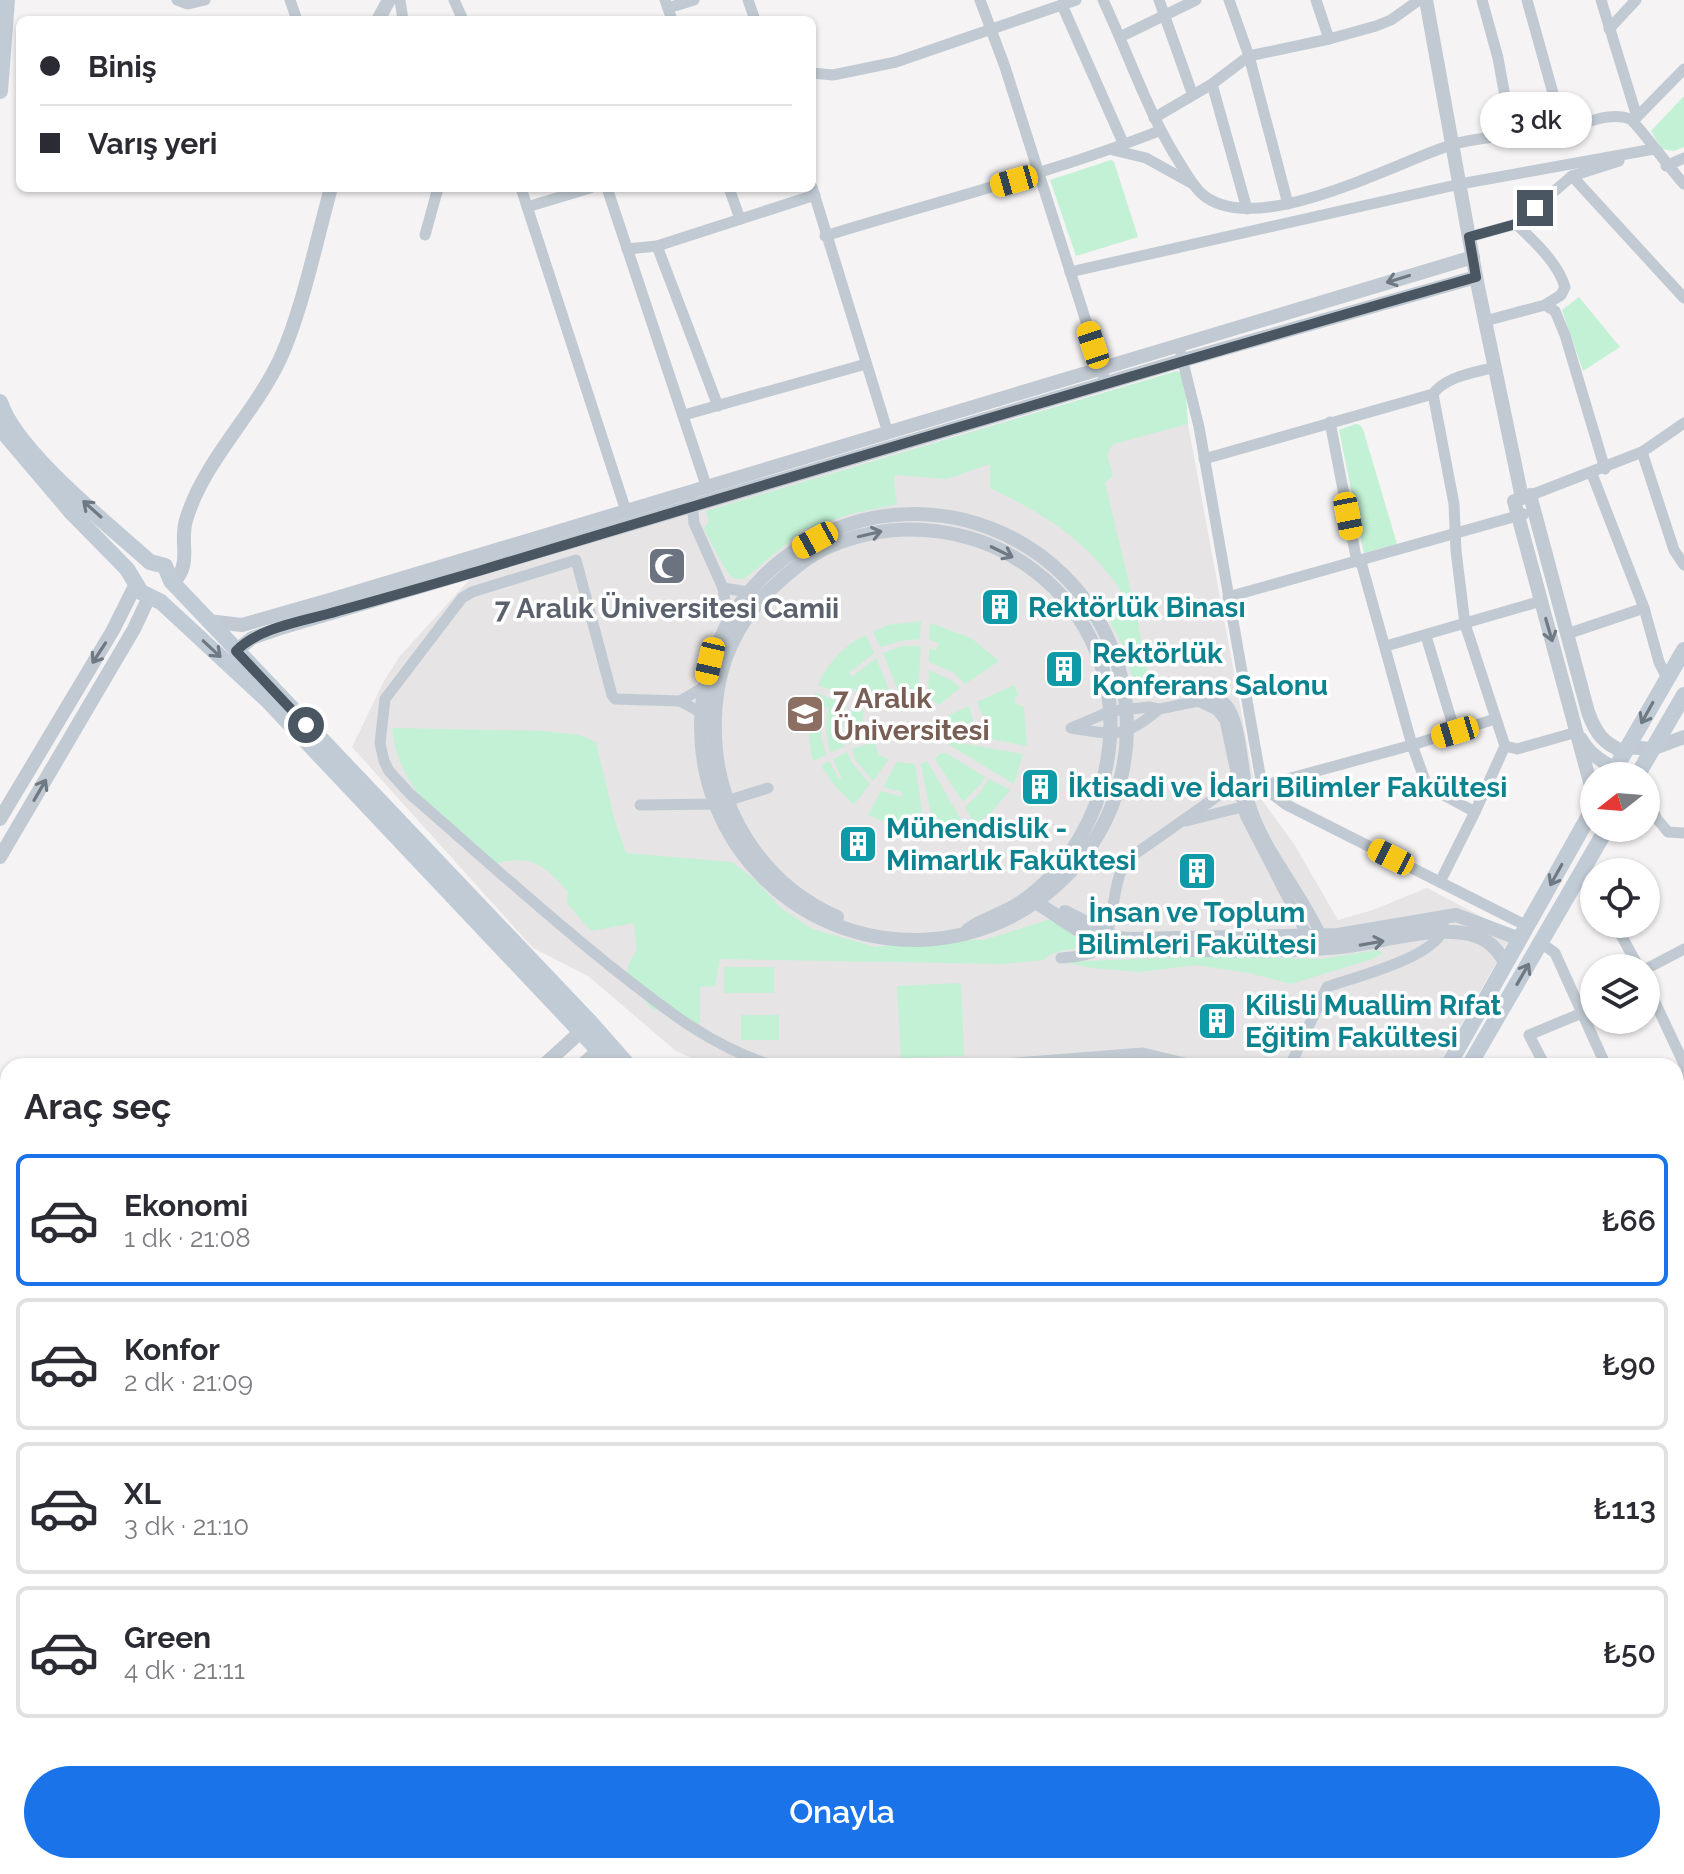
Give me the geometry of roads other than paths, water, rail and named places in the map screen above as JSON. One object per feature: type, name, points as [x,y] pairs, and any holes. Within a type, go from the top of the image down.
[{"type":"main road","points":[[0,91],[7,0]]},
{"type":"main road","points":[[0,402],[16,432],[51,472],[150,562],[165,566],[172,582],[586,1027],[619,1058]]},
{"type":"main road","points":[[0,428],[62,502],[136,582],[141,592],[152,597],[268,701],[586,1027]]},
{"type":"main road","points":[[136,582],[140,567],[150,562]]},
{"type":"main road","points":[[152,597],[167,591],[172,582]]},
{"type":"main road","points":[[1619,762],[1684,650]]},
{"type":"main road","points":[[1644,762],[1684,695]]},
{"type":"main road","points":[[1453,1058],[1580,832]]},
{"type":"main road","points":[[1474,1058],[1580,875]]},
{"type":"main road","points":[[604,1046],[609,1058]]},
{"type":"street","points":[[177,0],[188,4],[205,0]]},
{"type":"street","points":[[666,4],[694,0]]},
{"type":"street","points":[[980,0],[1103,376]]},
{"type":"street","points":[[816,73],[833,75],[896,62],[1076,0]]},
{"type":"street","points":[[1103,0],[1159,131],[1202,194],[1215,202],[1247,209],[1288,204],[1333,192],[1452,145],[1563,129],[1617,115],[1635,119]]},
{"type":"street","points":[[1159,0],[1192,93]]},
{"type":"street","points":[[1120,37],[1196,0]]},
{"type":"street","points":[[1229,0],[1249,56],[1288,204]]},
{"type":"street","points":[[1316,0],[1329,39]]},
{"type":"street","points":[[1154,118],[1212,84],[1249,56],[1329,39],[1391,20],[1419,0]]},
{"type":"street","points":[[1426,0],[1476,277],[1541,601],[1585,762]]},
{"type":"street","points":[[1482,0],[1498,58],[1512,135]]},
{"type":"street","points":[[1527,0],[1563,129]]},
{"type":"street","points":[[1601,0],[1635,119],[1666,166],[1684,184]]},
{"type":"street","points":[[1609,29],[1636,0]]},
{"type":"street","points":[[1062,5],[1118,148],[1146,158],[1195,185]]},
{"type":"street","points":[[1635,119],[1684,69]]},
{"type":"street","points":[[1212,84],[1247,209]]},
{"type":"street","points":[[825,236],[1039,174],[1159,131]]},
{"type":"street","points":[[1469,237],[1516,224],[1572,176],[1654,149]]},
{"type":"street","points":[[1070,272],[1460,184],[1654,149]]},
{"type":"street","points":[[1666,166],[1684,158]]},
{"type":"street","points":[[1572,176],[1684,298]]},
{"type":"street","points":[[172,582],[182,574],[186,522],[208,473],[281,358],[330,192]]},
{"type":"street","points":[[425,235],[437,192]]},
{"type":"street","points":[[522,192],[626,511]]},
{"type":"street","points":[[527,207],[577,192]]},
{"type":"street","points":[[608,192],[707,488]]},
{"type":"street","points":[[730,192],[740,219]]},
{"type":"street","points":[[627,249],[657,246],[810,192]]},
{"type":"street","points":[[813,192],[888,433]]},
{"type":"street","points":[[1485,321],[1545,305],[1561,295],[1565,287],[1549,260],[1516,224]]},
{"type":"street","points":[[657,246],[718,406]]},
{"type":"street","points":[[236,651],[252,638],[284,627],[466,575],[691,499],[1181,353],[1473,257]]},
{"type":"street","points":[[1181,353],[1476,277]]},
{"type":"street","points":[[1545,305],[1555,311],[1565,335],[1605,469]]},
{"type":"street","points":[[1181,353],[1204,459],[1262,786],[1285,804],[1440,882],[1523,932]]},
{"type":"street","points":[[684,415],[866,364]]},
{"type":"street","points":[[1204,459],[1433,394],[1440,385],[1449,381],[1495,367]]},
{"type":"street","points":[[208,621],[242,625],[626,511],[691,499],[707,488],[888,433],[1103,376]]},
{"type":"street","points":[[1433,394],[1454,504],[1465,624],[1505,746],[1440,882]]},
{"type":"street","points":[[1330,422],[1359,562],[1386,646],[1412,745],[1427,786],[1475,812]]},
{"type":"street","points":[[1228,597],[1455,534],[1642,452],[1684,423]]},
{"type":"street","points":[[1642,452],[1674,550],[1684,565]]},
{"type":"street","points":[[1592,474],[1644,608],[1659,662],[1667,678]]},
{"type":"street","points":[[691,499],[694,523],[723,588],[728,620]]},
{"type":"street","points":[[1521,503],[1534,511],[1597,735],[1608,745],[1626,750],[1652,749],[1684,737]]},
{"type":"street","points":[[680,701],[711,688],[734,635],[771,580],[781,561],[806,544],[839,528],[891,516],[945,517],[1004,534],[1053,565],[1082,596],[1113,655],[1118,710],[1114,792],[1101,828],[1079,863],[1039,898],[968,930],[907,933],[895,937],[852,932],[825,922],[791,903],[736,843],[706,767],[711,688],[710,661],[728,620],[749,592],[771,580]]},
{"type":"street","points":[[709,712],[680,701],[615,699],[576,560],[472,592],[462,598],[385,699],[380,743],[389,771],[410,794],[554,922],[671,1015],[747,1058]]},
{"type":"street","points":[[0,819],[113,630],[136,582]]},
{"type":"street","points":[[723,588],[749,592]]},
{"type":"street","points":[[0,857],[152,597]]},
{"type":"street","points":[[1386,646],[1541,601]]},
{"type":"street","points":[[1567,634],[1644,608]]},
{"type":"street","points":[[1426,636],[1455,732]]},
{"type":"street","points":[[1159,709],[1118,710],[1071,728],[1118,733],[1159,709],[1216,699],[1229,707],[1254,815],[1317,942]]},
{"type":"street","points":[[1200,702],[1217,710],[1225,720],[1236,783],[1249,825],[1317,942]]},
{"type":"street","points":[[1262,786],[1495,719]]},
{"type":"street","points":[[1505,746],[1517,749],[1577,732]]},
{"type":"street","points":[[1577,732],[1585,747],[1602,762]]},
{"type":"street","points":[[1061,958],[1091,954],[1104,939],[1115,886],[1128,859],[1236,783]]},
{"type":"street","points":[[640,805],[722,804],[768,788]]},
{"type":"street","points":[[1178,824],[1242,807]]},
{"type":"street","points":[[1660,823],[1668,832],[1683,836]]},
{"type":"street","points":[[1039,898],[1124,949],[1317,942],[1443,933],[1473,935],[1489,942],[1506,964]]},
{"type":"street","points":[[1317,942],[1338,935],[1456,915],[1523,932]]},
{"type":"street","points":[[1294,1058],[1327,987],[1416,955],[1443,933],[1447,916]]},
{"type":"street","points":[[1541,943],[1555,953],[1580,1009]]},
{"type":"street","points":[[1660,962],[1684,949]]},
{"type":"street","points":[[1660,1013],[1681,1058]]},
{"type":"street","points":[[1541,1058],[1529,1035],[1580,1014]]},
{"type":"street","points":[[552,1058],[586,1027]]},
{"type":"street","points":[[1592,1034],[1602,1058]]},
{"type":"street","points":[[590,1058],[604,1046]]},
{"type":"street","points":[[1080,1058],[1143,1053],[1163,1058]]},
{"type":"place","name":"7 Aralık Üniversitesi Camii","points":[[667,566]]},
{"type":"place","name":"Rektörlük Binası","points":[[1000,607]]},
{"type":"place","name":"Rektörlük Konferans Salonu","points":[[1064,669]]},
{"type":"place","name":"7 Aralık Üniversitesi","points":[[805,714]]},
{"type":"place","name":"İktisadi ve İdari Bilimler Fakültesi","points":[[1040,787]]},
{"type":"place","name":"Mühendislik - Mimarlık Faküktesi","points":[[858,844]]},
{"type":"place","name":"İnsan ve Toplum Bilimleri Fakültesi","points":[[1197,871]]},
{"type":"place","name":"Kilisli Muallim Rıfat Eğitim Fakültesi","points":[[1217,1021]]}]
